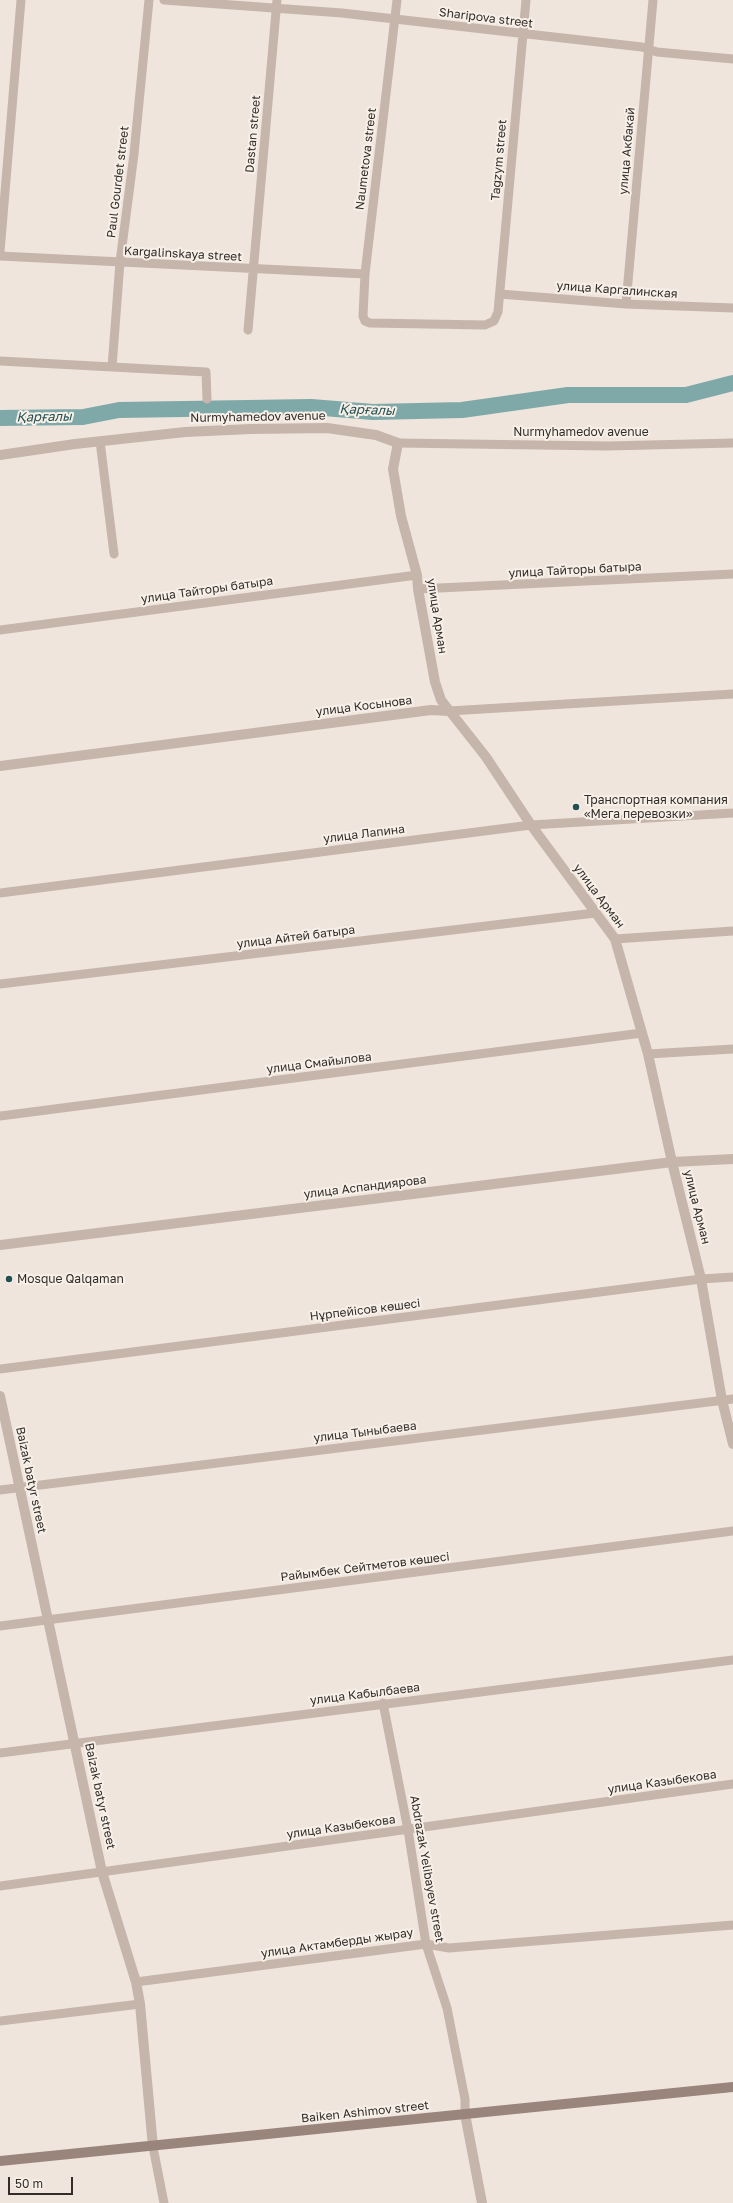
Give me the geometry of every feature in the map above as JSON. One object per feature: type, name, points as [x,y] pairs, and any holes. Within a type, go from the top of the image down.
[{"type":"main road","name":"Baiken Ashimov street","points":[[0,2161],[153,2147],[733,2087]]},
{"type":"street","points":[[0,252],[21,0]]},
{"type":"street","name":"Paul Gourdet street","points":[[112,367],[120,262],[149,0]]},
{"type":"street","name":"Sharipova street","points":[[164,0],[277,4],[648,48],[657,52],[733,59]]},
{"type":"street","name":"Naumetova street","points":[[397,0],[365,274],[363,316],[365,321],[370,323],[485,325],[494,321]]},
{"type":"street","name":"Tagzym street","points":[[494,321],[498,312],[500,294],[526,0]]},
{"type":"street","name":"улица Акбакай","points":[[626,304],[653,0]]},
{"type":"street","name":"Dastan street","points":[[248,330],[277,4]]},
{"type":"street","name":"Kargalinskaya street","points":[[0,256],[253,270],[365,274]]},
{"type":"street","name":"улица Каргалинская","points":[[500,294],[626,304],[733,308]]},
{"type":"street","points":[[0,361],[206,372],[207,399]]},
{"type":"street","name":"Nurmyhamedov avenue","points":[[0,456],[100,441],[185,432],[327,428],[376,434],[398,443],[606,446],[733,443]]},
{"type":"street","points":[[100,441],[114,554]]},
{"type":"street","name":"улица Арман","points":[[398,443],[393,469],[401,516],[417,574],[418,590],[435,682],[441,700],[486,757],[531,825],[595,914],[615,939],[648,1054],[672,1162],[701,1279],[722,1400],[733,1444]]},
{"type":"street","name":"улица Тайторы батыра","points":[[0,630],[417,574]]},
{"type":"street","name":"улица Тайторы батыра","points":[[418,590],[733,574]]},
{"type":"street","name":"улица Косынова","points":[[0,766],[431,710],[449,711],[733,694]]},
{"type":"street","name":"улица Лапина","points":[[0,893],[531,825],[733,813]]},
{"type":"street","name":"улица Айтей батыра","points":[[0,984],[595,914]]},
{"type":"street","points":[[615,939],[733,931]]},
{"type":"street","name":"улица Смайылова","points":[[0,1116],[642,1032]]},
{"type":"street","points":[[648,1054],[733,1049]]},
{"type":"street","name":"улица Аспандиярова","points":[[0,1245],[672,1162],[733,1159]]},
{"type":"street","name":"Нұрпейісов көшесі","points":[[0,1368],[701,1279],[733,1277]]},
{"type":"street","name":"Baizak batyr street","points":[[0,1396],[47,1620],[76,1743],[102,1872],[136,1982],[140,2004],[153,2147],[164,2203]]},
{"type":"street","name":"улица Тыныбаева","points":[[0,1490],[733,1399]]},
{"type":"street","name":"Райымбек Сейтметов көшесі","points":[[0,1626],[733,1531]]},
{"type":"street","name":"улица Кабылбаева","points":[[0,1753],[383,1703],[733,1660]]},
{"type":"street","name":"Abdrazak Yelibayev street","points":[[383,1703],[408,1830],[426,1944],[447,2008],[465,2099],[465,2114],[482,2203]]},
{"type":"street","name":"улица Казыбекова","points":[[0,1886],[733,1784]]},
{"type":"street","name":"улица Актамберды жырау","points":[[136,1982],[426,1944],[449,1948],[733,1925]]},
{"type":"street","points":[[0,2021],[140,2004]]},
{"type":"waterway","name":"Қарғалы","points":[[0,418],[83,417],[119,410],[311,407],[373,412],[462,410],[568,395],[686,395],[733,383]]},
{"type":"place","name":"Транспортная компания «Мега перевозки»","points":[[576,807]]},
{"type":"place","name":"Mosque Qalqaman","points":[[9,1279]]}]
